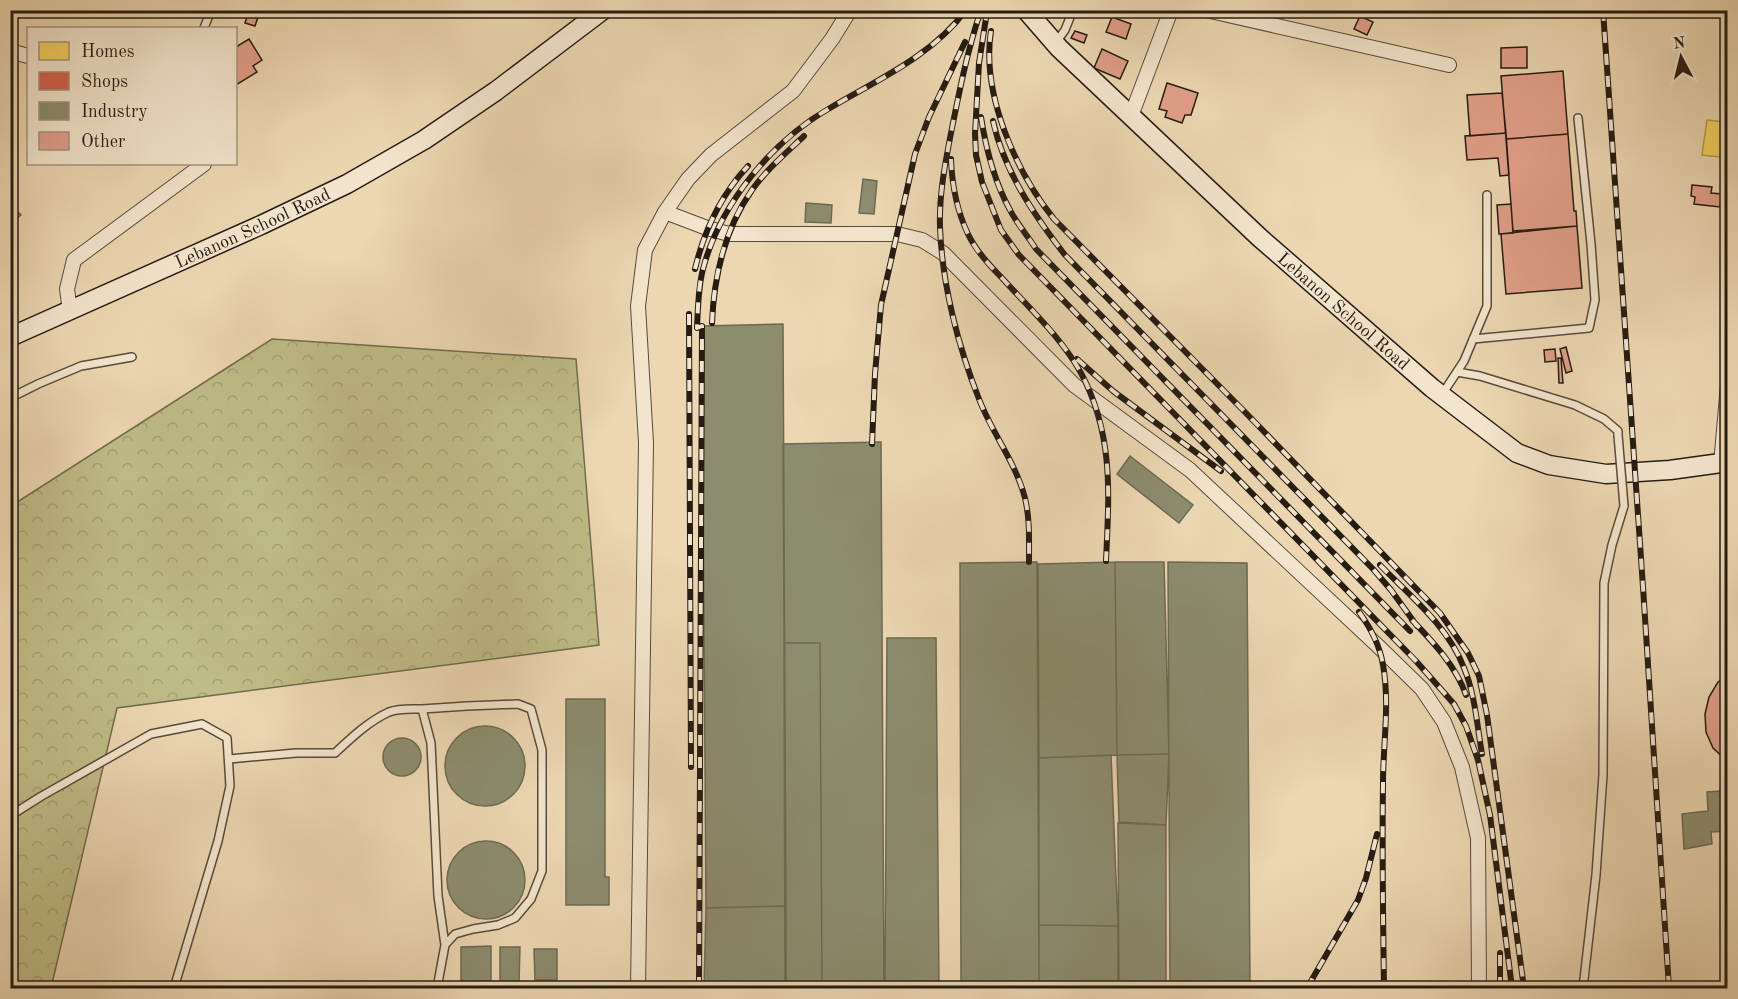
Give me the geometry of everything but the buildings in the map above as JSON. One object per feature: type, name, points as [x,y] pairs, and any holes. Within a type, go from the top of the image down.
[{"type":"street","name":"Lebanon School Road","points":[[10,338],[261,225],[326,194],[414,146],[496,91],[603,10]]},
{"type":"street","points":[[832,39],[839,10]]},
{"type":"street","points":[[635,985],[646,443],[638,306],[645,250],[665,212],[688,179],[711,155],[793,91],[832,39],[850,10]]},
{"type":"street","name":"Lebanon School Road","points":[[1026,10],[1055,44],[1259,237],[1442,396],[1517,453],[1548,465],[1606,474],[1670,470],[1724,463]]},
{"type":"street","points":[[1131,116],[1171,10]]},
{"type":"street","points":[[1206,10],[1263,17],[1449,65]]},
{"type":"street","points":[[10,51],[27,56]]},
{"type":"street","points":[[70,311],[67,289],[74,261],[203,165]]},
{"type":"street","points":[[665,212],[729,234],[897,234],[922,240],[943,253],[1074,385],[1190,470],[1377,645],[1422,689],[1444,722],[1462,767],[1478,838],[1479,988]]},
{"type":"street","points":[[1724,463],[1728,385]]},
{"type":"lane","points":[[204,27],[211,10]]},
{"type":"lane","points":[[1055,44],[1065,30],[1073,10]]},
{"type":"lane","points":[[1473,339],[1589,328],[1595,300],[1578,118]]},
{"type":"lane","points":[[1442,396],[1464,361],[1487,306],[1487,195]]},
{"type":"lane","points":[[10,398],[81,366],[132,357]]},
{"type":"lane","points":[[1456,372],[1480,376],[1575,405],[1604,419],[1618,431],[1624,506],[1604,582],[1603,775],[1596,875],[1583,988]]},
{"type":"lane","points":[[229,759],[296,753],[335,753],[355,734],[389,712],[403,709],[518,705],[531,709],[542,750],[542,871],[531,898],[515,918],[498,926],[473,928],[455,934],[445,945]]},
{"type":"lane","points":[[422,709],[431,743],[438,896],[445,945],[438,988]]},
{"type":"lane","points":[[10,816],[40,796],[151,734],[202,724],[227,738],[230,786],[218,842],[174,988]]},
{"type":"green space","points":[[272,339],[576,359],[599,645],[117,708],[51,988],[11,988],[11,506]]},
{"type":"railway","points":[[699,988],[702,326],[697,328],[703,269],[711,245],[735,198],[769,156],[809,122],[920,54],[937,41],[966,10]]},
{"type":"railway","points":[[989,10],[979,63],[976,155],[982,182],[1001,230],[1019,255],[1416,661],[1454,704],[1466,726],[1478,760],[1490,815],[1512,988]]},
{"type":"railway","points":[[1603,10],[1669,988]]},
{"type":"railway","points":[[980,13],[964,73],[941,191],[941,249],[952,314],[971,379],[984,412],[1016,473],[1025,498],[1029,562]]},
{"type":"railway","points":[[991,31],[989,55],[991,80],[1004,131],[1027,179],[1054,219],[1440,613],[1468,653],[1479,676],[1487,715],[1524,988]]},
{"type":"railway","points":[[872,444],[881,305],[915,154],[929,117],[965,42]]},
{"type":"railway","points":[[981,117],[988,153],[999,188],[1013,215],[1036,249],[1410,631]]},
{"type":"railway","points":[[993,121],[1012,175],[1042,224],[1065,255],[1373,569],[1417,626]]},
{"type":"railway","points":[[712,323],[718,271],[734,221],[752,190],[776,162],[804,136]]},
{"type":"railway","points":[[951,159],[958,207],[971,240],[988,263],[1064,347],[1081,373],[1092,396],[1099,419],[1107,465],[1106,561]]},
{"type":"railway","points":[[695,269],[703,241],[715,214],[738,177],[748,166]]},
{"type":"railway","points":[[689,314],[691,767]]},
{"type":"railway","points":[[1077,359],[1113,391],[1221,471]]},
{"type":"railway","points":[[1380,565],[1427,612],[1457,653],[1471,688],[1482,754]]},
{"type":"railway","points":[[1359,612],[1377,644],[1382,658],[1385,680],[1384,988]]},
{"type":"railway","points":[[1412,620],[1450,664],[1466,695]]},
{"type":"railway","points":[[1307,988],[1358,900],[1377,834]]},
{"type":"railway","points":[[1500,953],[1500,988]]}]
